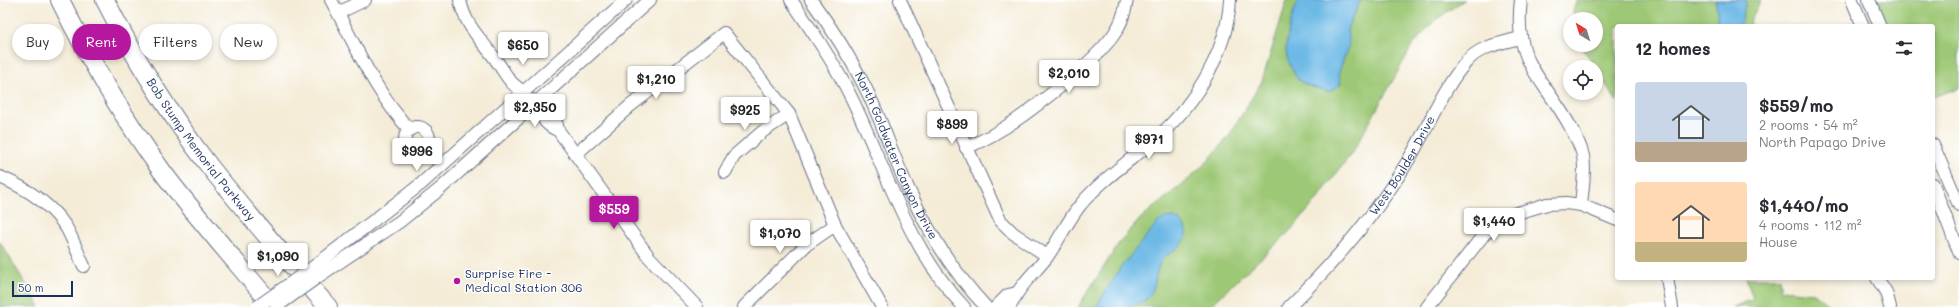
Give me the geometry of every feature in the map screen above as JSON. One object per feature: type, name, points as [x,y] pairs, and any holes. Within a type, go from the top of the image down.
[{"type":"highway","points":[[60,0],[93,64],[146,148],[185,200],[275,307]]},
{"type":"highway","name":"Bob Stump Memorial Parkway","points":[[105,0],[160,97],[196,147],[225,185],[328,307]]},
{"type":"street","points":[[331,0],[383,96],[394,113],[410,130]]},
{"type":"street","points":[[338,13],[365,0]]},
{"type":"street","points":[[460,0],[468,25],[499,64],[502,73],[516,88],[525,92],[535,102],[547,109],[557,122],[558,130],[634,237],[690,305]]},
{"type":"street","points":[[275,307],[421,184],[626,0]]},
{"type":"street","points":[[257,307],[316,272],[419,206],[465,167],[535,102],[650,0]]},
{"type":"street","name":"North Goldwater Canyon Drive","points":[[791,0],[829,56],[852,99],[893,195],[919,246],[945,284],[964,307]]},
{"type":"street","name":"North Goldwater Canyon Drive","points":[[811,0],[837,37],[864,86],[908,187],[927,226],[954,268],[986,307]]},
{"type":"street","points":[[900,0],[1000,220],[1013,233],[1047,256]]},
{"type":"street","points":[[966,148],[990,138],[1006,128],[1093,59],[1114,35],[1126,9],[1127,0]]},
{"type":"street","points":[[1009,307],[1014,302],[1017,292],[1047,256],[1080,206],[1093,190],[1148,145],[1177,117],[1197,92],[1216,56],[1222,38],[1230,0]]},
{"type":"street","points":[[1522,0],[1520,38],[1534,72],[1565,117],[1579,144],[1583,156],[1584,170],[1581,205]]},
{"type":"street","points":[[1852,0],[1862,24]]},
{"type":"street","points":[[1868,0],[1879,24]]},
{"type":"street","points":[[576,154],[630,106],[724,33],[789,114],[835,224],[882,307]]},
{"type":"street","name":"West Boulder Drive","points":[[1289,307],[1324,273],[1367,222],[1410,159],[1448,87],[1469,59],[1490,46],[1520,38]]},
{"type":"street","points":[[725,172],[734,156],[762,132],[789,114]]},
{"type":"street","points":[[1935,150],[1959,205]]},
{"type":"street","points":[[0,177],[24,188],[46,204],[66,227],[84,266]]},
{"type":"street","points":[[1935,189],[1959,252]]},
{"type":"street","points":[[1427,307],[1485,233],[1499,222],[1514,214],[1547,204],[1566,203],[1581,205],[1615,219]]},
{"type":"street","points":[[744,307],[806,245],[835,224]]},
{"type":"street","points":[[1667,280],[1672,307]]},
{"type":"street","points":[[1879,280],[1886,292],[1890,307]]},
{"type":"street","points":[[996,307],[1008,295],[1017,292]]},
{"type":"green space","points":[[1287,0],[1464,0],[1434,21],[1412,46],[1354,150],[1317,200],[1289,232],[1209,307],[1078,307],[1121,240],[1143,216],[1189,179],[1209,160],[1229,136],[1262,81]]},
{"type":"green space","points":[[1577,0],[1761,0],[1750,24],[1615,24],[1615,99],[1603,80],[1603,60],[1590,60],[1585,52],[1603,52],[1603,12],[1573,12]]},
{"type":"green space","points":[[1874,0],[1959,0],[1959,88],[1935,96],[1935,24],[1884,24]]},
{"type":"green space","points":[[0,242],[40,307],[0,307]]},
{"type":"green space","points":[[1747,280],[1779,280],[1781,290],[1813,293],[1831,307],[1733,307],[1753,299]]},
{"type":"water","points":[[1299,0],[1361,0],[1347,29],[1349,45],[1339,72],[1341,84],[1329,92],[1300,81],[1294,73],[1287,57],[1286,45],[1289,28]]},
{"type":"water","points":[[1715,0],[1746,0],[1742,20],[1739,24],[1719,24]]},
{"type":"water","points":[[1171,217],[1180,220],[1184,225],[1186,238],[1180,246],[1162,260],[1157,271],[1153,288],[1148,297],[1139,303],[1121,306],[1096,307],[1121,267],[1157,223],[1165,218]]},
{"type":"place","name":"Surprise Fire - Medical Station 306","points":[[457,281]]}]
